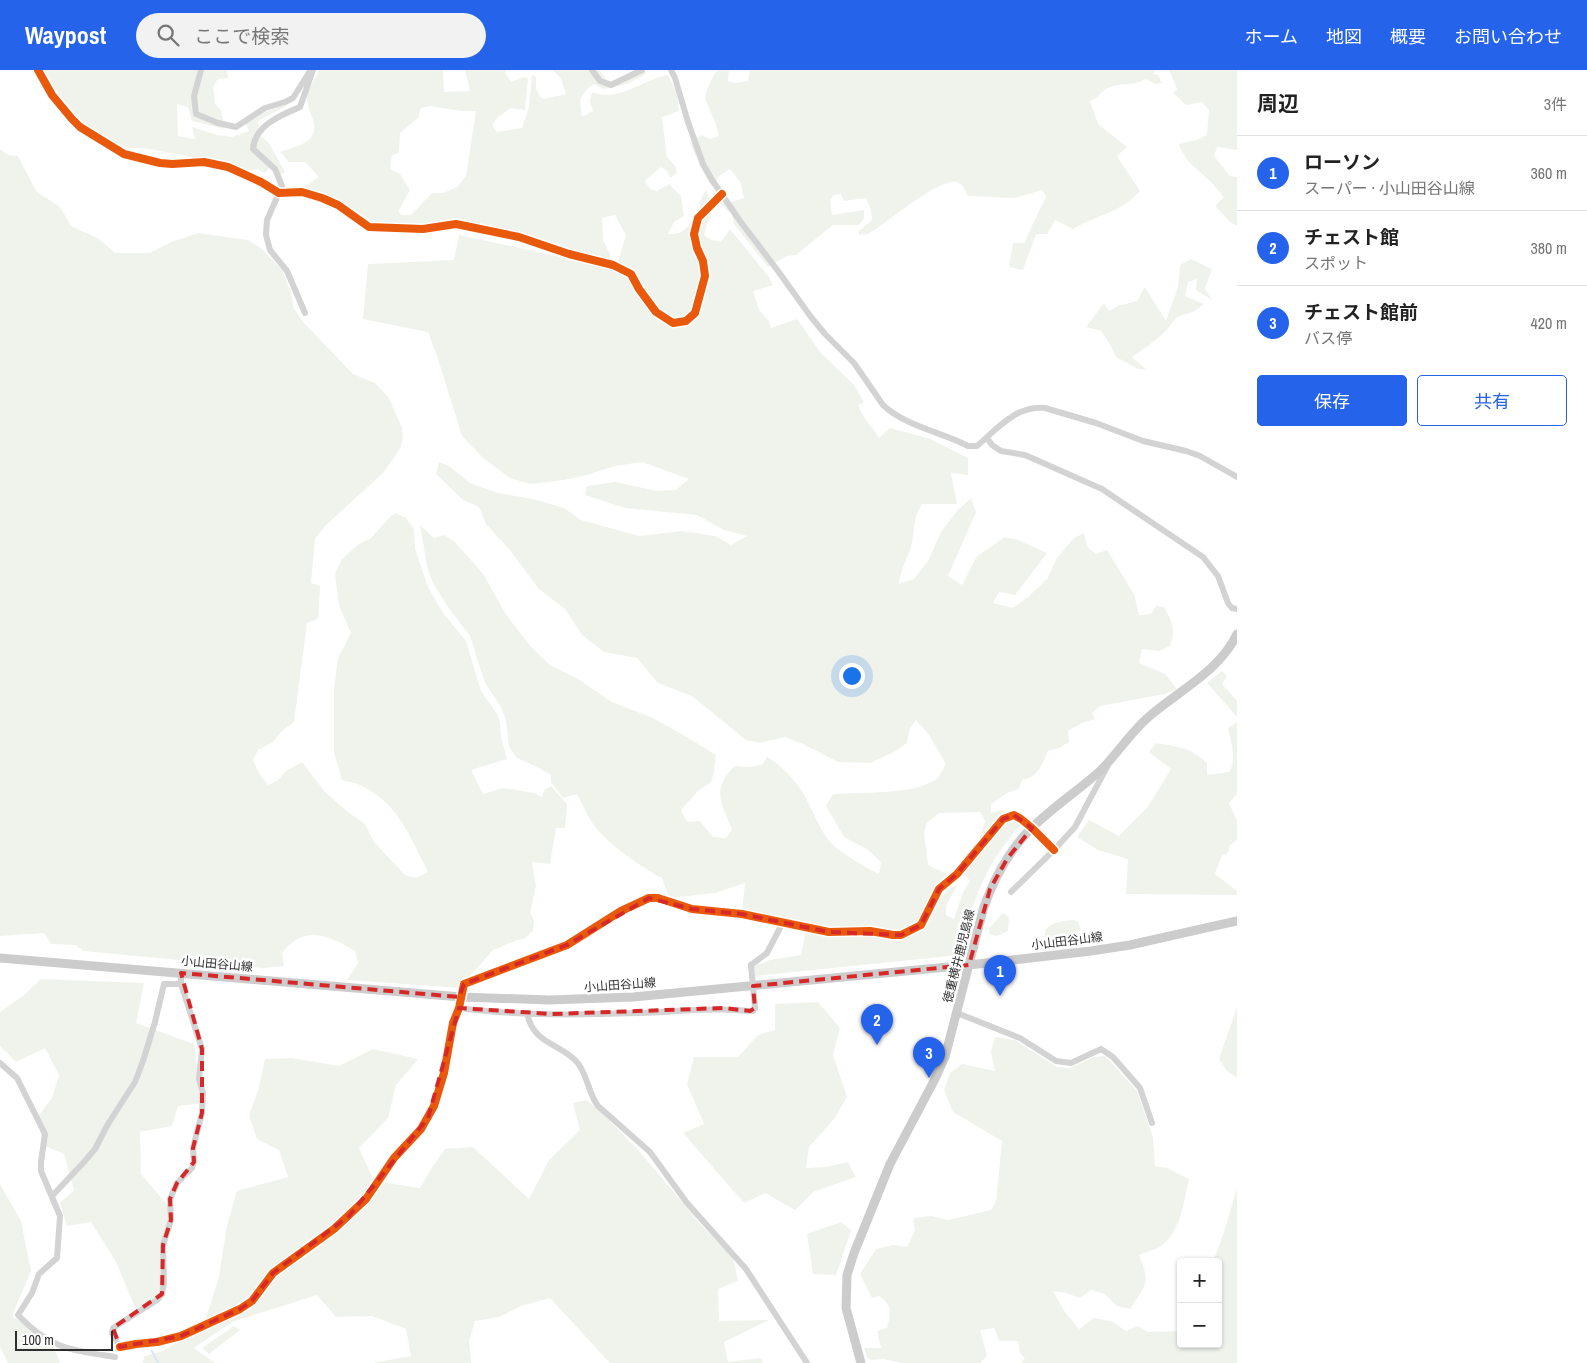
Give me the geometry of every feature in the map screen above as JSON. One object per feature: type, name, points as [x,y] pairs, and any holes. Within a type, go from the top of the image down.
[{"type":"main road","name":"徳重横井鹿児島線","points":[[861,1363],[846,1308],[847,1275],[857,1244],[890,1164],[935,1079],[945,1056],[990,889],[1007,858],[1032,828],[1111,759],[1146,720],[1216,665],[1229,650],[1237,634]]},
{"type":"main road","name":"小山田谷山線","points":[[0,958],[461,997],[550,1000],[633,997],[1091,952],[1237,921]]},
{"type":"street","points":[[38,70],[52,95],[72,119],[124,154],[142,160],[172,164],[204,162],[228,167],[261,182],[279,193],[302,192],[322,198],[338,205],[369,227],[423,229],[456,224],[519,237],[570,254],[613,265],[631,274],[639,289],[656,312],[673,322],[686,321],[695,314],[705,276],[703,260],[697,248],[694,234],[698,218],[722,194]]},
{"type":"street","points":[[201,70],[194,96],[196,114],[218,123],[236,127],[265,108],[293,98],[312,70]]},
{"type":"street","points":[[305,314],[287,271],[270,250],[266,235],[267,220],[282,186],[275,168],[253,149],[254,140],[266,125],[277,117],[300,107],[312,70]]},
{"type":"street","points":[[592,70],[600,81],[611,85],[642,70]]},
{"type":"street","points":[[670,70],[681,96],[703,164],[722,194],[824,334],[854,363],[889,411],[900,418],[968,446],[976,446],[1008,418],[1030,409],[1045,408],[1143,441],[1200,456],[1237,478]]},
{"type":"street","points":[[987,438],[992,445],[1001,451],[1025,455],[1102,489],[1203,557],[1218,576],[1228,603],[1232,608],[1237,609]]},
{"type":"street","points":[[1011,892],[1054,850],[1075,826],[1111,759]]},
{"type":"street","points":[[120,1347],[157,1342],[181,1336],[240,1309],[252,1301],[273,1273],[334,1229],[366,1199],[394,1158],[421,1129],[428,1118],[439,1090],[453,1023],[459,1008],[464,984],[567,945],[621,911],[649,898],[658,898],[692,909],[725,911],[829,932],[870,931],[893,935],[906,933],[921,925],[939,889],[957,874],[1002,819],[1014,815],[1021,819],[1054,850]]},
{"type":"street","points":[[459,1008],[527,1013],[642,1014],[724,1008],[750,1012],[755,1008],[751,965],[767,953],[783,922]]},
{"type":"street","points":[[120,1347],[112,1333],[113,1328],[157,1300],[162,1294],[164,1283],[163,1245],[171,1220],[170,1199],[177,1183],[192,1168],[194,1162],[193,1148],[202,1113],[203,1093],[199,1079],[202,1049],[181,984],[181,973]]},
{"type":"street","points":[[52,1196],[95,1149],[108,1124],[135,1082],[153,1030],[164,984],[181,984]]},
{"type":"street","points":[[527,1013],[531,1024],[540,1037],[576,1061],[582,1070],[592,1098],[598,1106],[650,1152],[687,1203],[746,1269],[807,1363]]},
{"type":"street","points":[[957,1013],[1020,1038],[1056,1061],[1071,1064],[1101,1049],[1114,1057],[1140,1088],[1152,1123]]},
{"type":"street","points":[[0,1063],[17,1078],[45,1134],[41,1171],[60,1216],[57,1258],[39,1274],[32,1292],[18,1315],[33,1331],[51,1342],[72,1350],[115,1360],[120,1347]]},
{"type":"highlighted area","points":[[1014,815],[1032,828],[1007,859],[990,889],[969,965],[753,986],[755,1008],[750,1011],[724,1008],[552,1014],[459,1008],[428,1118],[349,1216],[273,1273],[252,1301],[240,1309],[181,1336],[120,1347],[113,1328],[162,1294],[163,1245],[171,1220],[170,1199],[177,1183],[194,1162],[193,1148],[202,1113],[202,1049],[181,973],[459,997],[464,984],[567,945],[649,898],[692,909],[742,914],[829,932],[901,935],[921,925],[939,889],[957,874],[1003,819]]},
{"type":"shaded area","points":[[43,70],[227,70],[228,78],[218,79],[213,87],[215,104],[221,110],[225,129],[192,121],[188,107],[177,104],[178,136],[195,139],[192,127],[217,135],[232,137],[249,131],[246,124],[265,112],[285,105],[258,121],[260,135],[269,143],[285,172],[280,175],[269,168],[265,173],[258,169],[249,171],[264,187],[238,168],[203,159],[144,148],[126,148],[73,115]]},
{"type":"shaded area","points":[[319,70],[443,70],[444,92],[470,91],[465,70],[506,70],[505,72],[511,82],[524,77],[528,78],[525,110],[511,108],[498,117],[492,125],[497,132],[522,128],[529,107],[532,75],[536,77],[536,89],[540,97],[544,99],[566,94],[561,79],[553,70],[599,70],[607,80],[612,81],[634,70],[645,70],[646,74],[627,84],[604,89],[594,84],[588,88],[580,99],[582,117],[593,111],[590,101],[592,92],[601,95],[620,93],[668,75],[677,94],[679,111],[662,117],[667,157],[675,166],[677,173],[670,178],[667,171],[661,167],[645,181],[650,189],[657,191],[669,184],[681,196],[684,216],[674,222],[668,234],[675,234],[685,230],[701,208],[699,203],[706,190],[712,206],[708,211],[711,217],[704,235],[712,240],[721,242],[730,229],[769,277],[773,285],[753,291],[759,310],[769,321],[771,328],[797,319],[821,353],[854,385],[864,402],[858,405],[860,410],[879,438],[890,428],[930,439],[968,458],[968,475],[951,473],[957,504],[922,504],[916,516],[912,544],[899,584],[914,579],[928,561],[941,532],[957,511],[971,498],[976,512],[948,576],[962,585],[977,556],[1005,537],[1018,540],[1047,553],[1015,595],[999,592],[993,603],[1013,608],[1028,597],[1047,579],[1057,558],[1074,538],[1084,533],[1088,548],[1096,554],[1107,550],[1134,594],[1139,615],[1151,614],[1156,606],[1164,607],[1172,626],[1173,635],[1170,646],[1159,651],[1142,649],[1139,663],[1165,674],[1177,689],[1165,694],[1100,706],[1092,713],[1095,719],[1082,723],[1068,731],[1069,742],[1059,748],[1048,751],[1036,773],[1022,780],[1019,789],[1007,793],[991,804],[991,813],[1002,810],[1009,812],[990,831],[976,850],[985,821],[980,812],[939,813],[927,823],[924,832],[928,865],[955,878],[934,896],[938,900],[949,889],[957,885],[946,906],[946,915],[954,919],[963,892],[970,881],[963,873],[986,842],[1006,821],[1013,819],[1022,824],[990,867],[976,897],[960,948],[955,953],[950,956],[755,976],[754,966],[770,960],[801,955],[807,926],[742,911],[745,883],[715,893],[669,898],[662,878],[627,856],[596,828],[577,794],[563,798],[551,782],[551,775],[517,758],[509,747],[506,720],[501,707],[485,683],[470,636],[447,606],[432,581],[427,566],[420,525],[434,538],[444,535],[454,541],[484,575],[505,613],[530,646],[550,665],[578,679],[612,702],[653,718],[716,755],[711,782],[697,792],[681,810],[687,822],[700,821],[713,837],[726,838],[732,829],[724,812],[720,796],[723,782],[728,774],[735,766],[749,767],[762,765],[767,757],[796,782],[831,843],[840,851],[879,874],[881,862],[867,849],[844,837],[826,806],[833,794],[886,792],[925,785],[940,775],[946,764],[929,735],[916,720],[910,728],[907,743],[894,752],[870,763],[838,762],[785,737],[760,743],[746,740],[692,696],[658,683],[637,658],[604,652],[582,635],[565,609],[539,589],[509,549],[486,524],[479,507],[463,500],[436,474],[439,462],[449,466],[470,483],[498,493],[533,499],[564,508],[581,520],[639,536],[682,531],[715,536],[731,545],[747,536],[724,530],[697,515],[625,508],[585,495],[587,486],[615,482],[657,491],[676,490],[689,479],[642,462],[615,466],[564,480],[531,484],[510,478],[483,458],[462,436],[428,332],[363,319],[368,264],[454,260],[459,235],[616,269],[626,235],[615,215],[602,218],[603,240],[610,254],[609,262],[497,227],[460,221],[429,228],[377,225],[338,199],[321,194],[299,194],[288,197],[319,177],[305,162],[289,162],[280,152],[302,144],[312,136],[314,124],[307,95]],"holes":[[[430,106],[461,111],[476,111],[466,176],[457,187],[443,193],[432,193],[411,215],[402,215],[398,212],[410,190],[400,174],[390,169],[392,155],[399,153],[400,133],[418,118],[421,108]]]},
{"type":"shaded area","points":[[719,70],[729,70],[728,81],[735,83],[748,81],[750,70],[1155,70],[1153,74],[1158,75],[1162,83],[1155,84],[1146,79],[1135,83],[1110,87],[1090,101],[1098,124],[1127,147],[1117,156],[1140,191],[1124,205],[1073,229],[1055,220],[1047,234],[1036,234],[1023,270],[1009,267],[1013,243],[1025,243],[1046,197],[1042,190],[1014,198],[968,196],[962,186],[956,182],[948,183],[927,193],[873,231],[859,235],[859,231],[872,220],[871,210],[866,198],[844,201],[841,194],[834,195],[830,200],[832,215],[864,210],[864,218],[859,225],[833,225],[796,255],[787,256],[768,267],[734,224],[732,215],[719,202],[731,202],[744,198],[741,183],[730,169],[720,175],[712,187],[690,143],[701,135],[710,139],[719,136],[705,99],[707,89],[715,73]]},
{"type":"shaded area","points":[[1169,70],[1237,70],[1237,150],[1217,147],[1214,156],[1230,176],[1237,177],[1237,226],[1230,222],[1215,206],[1224,197],[1188,161],[1179,144],[1197,140],[1207,135],[1209,110],[1202,102],[1186,105],[1173,93],[1177,89]]},
{"type":"shaded area","points":[[0,149],[8,155],[18,156],[36,191],[60,207],[71,226],[99,239],[115,253],[150,253],[169,243],[198,233],[248,240],[262,249],[282,270],[290,290],[294,309],[304,323],[353,374],[375,383],[389,398],[402,428],[403,438],[400,449],[383,473],[325,526],[315,539],[311,583],[320,586],[318,619],[307,623],[294,722],[283,730],[273,742],[258,750],[253,760],[259,773],[268,785],[277,781],[286,771],[302,762],[325,792],[365,824],[374,842],[405,875],[416,878],[428,872],[410,835],[386,803],[376,794],[362,786],[342,780],[334,752],[334,689],[338,658],[351,633],[339,606],[335,574],[342,559],[359,544],[371,538],[391,516],[396,513],[406,518],[414,529],[415,549],[428,587],[443,613],[466,641],[481,691],[497,714],[500,723],[501,737],[507,759],[471,770],[483,794],[503,788],[534,793],[542,797],[544,790],[551,786],[567,804],[565,828],[556,828],[550,864],[532,862],[536,886],[530,913],[534,920],[533,931],[524,939],[493,950],[461,988],[347,980],[358,963],[355,951],[335,940],[317,935],[299,938],[291,944],[282,953],[284,966],[263,968],[83,951],[76,945],[51,944],[44,933],[0,936]]},
{"type":"shaded area","points":[[1191,259],[1212,269],[1205,288],[1212,300],[1196,290],[1197,279],[1188,282],[1185,296],[1204,304],[1195,311],[1177,317],[1164,333],[1132,357],[1147,370],[1138,369],[1116,357],[1101,331],[1086,327],[1104,303],[1109,311],[1118,306],[1137,301],[1145,287],[1166,321],[1178,287],[1180,265]]},
{"type":"shaded area","points":[[1222,671],[1227,676],[1222,684],[1237,701],[1237,717],[1207,683]]},
{"type":"shaded area","points":[[1237,722],[1237,794],[1229,803],[1237,821],[1237,840],[1230,845],[1228,853],[1222,855],[1215,874],[1237,891],[1237,895],[1126,894],[1128,859],[1098,850],[1077,837],[1089,820],[1119,836],[1147,808],[1171,769],[1149,752],[1156,743],[1184,749],[1195,754],[1207,763],[1207,775],[1229,772],[1233,756],[1228,728]]},
{"type":"shaded area","points":[[1003,913],[1009,917],[1008,931],[997,936],[989,934],[989,928]]},
{"type":"shaded area","points":[[1073,920],[1078,922],[1081,930],[1069,936],[1045,940],[1045,930],[1048,927],[1058,922]]},
{"type":"shaded area","points":[[41,979],[144,983],[136,1023],[194,1044],[202,1103],[178,1106],[172,1126],[140,1132],[141,1174],[170,1208],[165,1250],[166,1284],[157,1302],[136,1310],[116,1262],[91,1222],[67,1226],[60,1203],[74,1190],[64,1154],[45,1146],[36,1119],[52,1098],[59,1075],[45,1048],[16,1062],[0,1046],[0,1012],[24,995]]},
{"type":"shaded area","points":[[818,1002],[840,1028],[833,1055],[847,1097],[835,1118],[809,1147],[806,1168],[826,1167],[848,1162],[856,1177],[813,1192],[795,1210],[765,1193],[744,1203],[683,1133],[704,1124],[687,1084],[694,1057],[738,1057],[758,1035],[775,1030],[775,1004]]},
{"type":"shaded area","points":[[1237,1007],[1237,1078],[1227,1071],[1219,1059]]},
{"type":"shaded area","points":[[995,1037],[1015,1040],[1057,1067],[1070,1068],[1094,1057],[1105,1056],[1137,1091],[1153,1137],[1155,1166],[1167,1168],[1189,1179],[1181,1215],[1173,1233],[1161,1246],[1139,1255],[1145,1272],[1145,1284],[1130,1309],[1117,1306],[1105,1294],[1091,1290],[1080,1298],[1053,1291],[1065,1312],[1079,1329],[1094,1318],[1113,1322],[1126,1331],[1138,1326],[1148,1332],[1177,1331],[1177,1348],[1222,1348],[1222,1258],[1214,1258],[1237,1188],[1237,1363],[1021,1363],[1025,1358],[1020,1353],[1018,1341],[999,1341],[994,1328],[980,1330],[987,1356],[980,1363],[902,1363],[884,1359],[871,1360],[867,1357],[864,1348],[881,1348],[877,1331],[887,1328],[890,1314],[889,1307],[884,1300],[879,1296],[872,1298],[860,1274],[876,1249],[893,1245],[907,1247],[915,1230],[913,1218],[931,1216],[948,1220],[991,1210],[996,1201],[1002,1141],[953,1112],[944,1090],[950,1073],[962,1064],[995,1071],[991,1052]]},
{"type":"shaded area","points":[[373,1049],[418,1059],[396,1085],[388,1118],[359,1148],[374,1181],[420,1188],[445,1149],[473,1147],[529,1199],[549,1160],[580,1130],[573,1103],[586,1100],[599,1110],[640,1152],[702,1226],[733,1257],[738,1281],[718,1289],[719,1321],[769,1320],[724,1342],[728,1362],[761,1358],[763,1363],[610,1363],[550,1298],[521,1306],[499,1317],[475,1321],[469,1341],[471,1363],[372,1363],[411,1356],[406,1329],[372,1316],[336,1317],[317,1295],[232,1322],[194,1348],[215,1363],[142,1363],[145,1356],[164,1351],[204,1324],[219,1277],[227,1225],[237,1191],[288,1177],[279,1150],[257,1139],[249,1115],[258,1091],[265,1059],[292,1058],[339,1066]]},
{"type":"shaded area","points":[[0,1184],[21,1221],[31,1271],[12,1316],[41,1335],[53,1347],[60,1363],[8,1363],[0,1347]]},
{"type":"shaded area","points":[[841,1222],[851,1230],[836,1275],[813,1274],[807,1234]]},
{"type":"shaded area","points":[[234,1326],[240,1330],[209,1354],[202,1348]]},
{"type":"waterway","points":[[152,1351],[158,1363]]},
{"type":"cycle path","points":[[38,70],[52,95],[80,127],[124,154],[160,163],[204,162],[228,167],[261,182],[279,193],[302,192],[322,198],[338,205],[369,227],[423,229],[456,224],[519,237],[569,254],[613,265],[631,274],[639,289],[656,312],[673,323],[686,321],[695,313],[705,276],[703,261],[697,248],[694,234],[698,218],[722,194]]},
{"type":"cycle path","points":[[120,1347],[157,1342],[181,1336],[240,1309],[252,1301],[273,1273],[334,1229],[366,1199],[394,1158],[421,1129],[434,1106],[444,1073],[453,1023],[459,1008],[464,984],[567,945],[621,911],[649,898],[658,898],[692,909],[742,914],[829,932],[870,931],[901,935],[921,925],[939,889],[957,874],[1003,819],[1014,815],[1021,819],[1054,850]]},
{"type":"place","name":"ローソン","points":[[1000,996]]},
{"type":"place","name":"チェスト館","points":[[877,1045]]},
{"type":"place","name":"チェスト館前","points":[[929,1078]]}]
